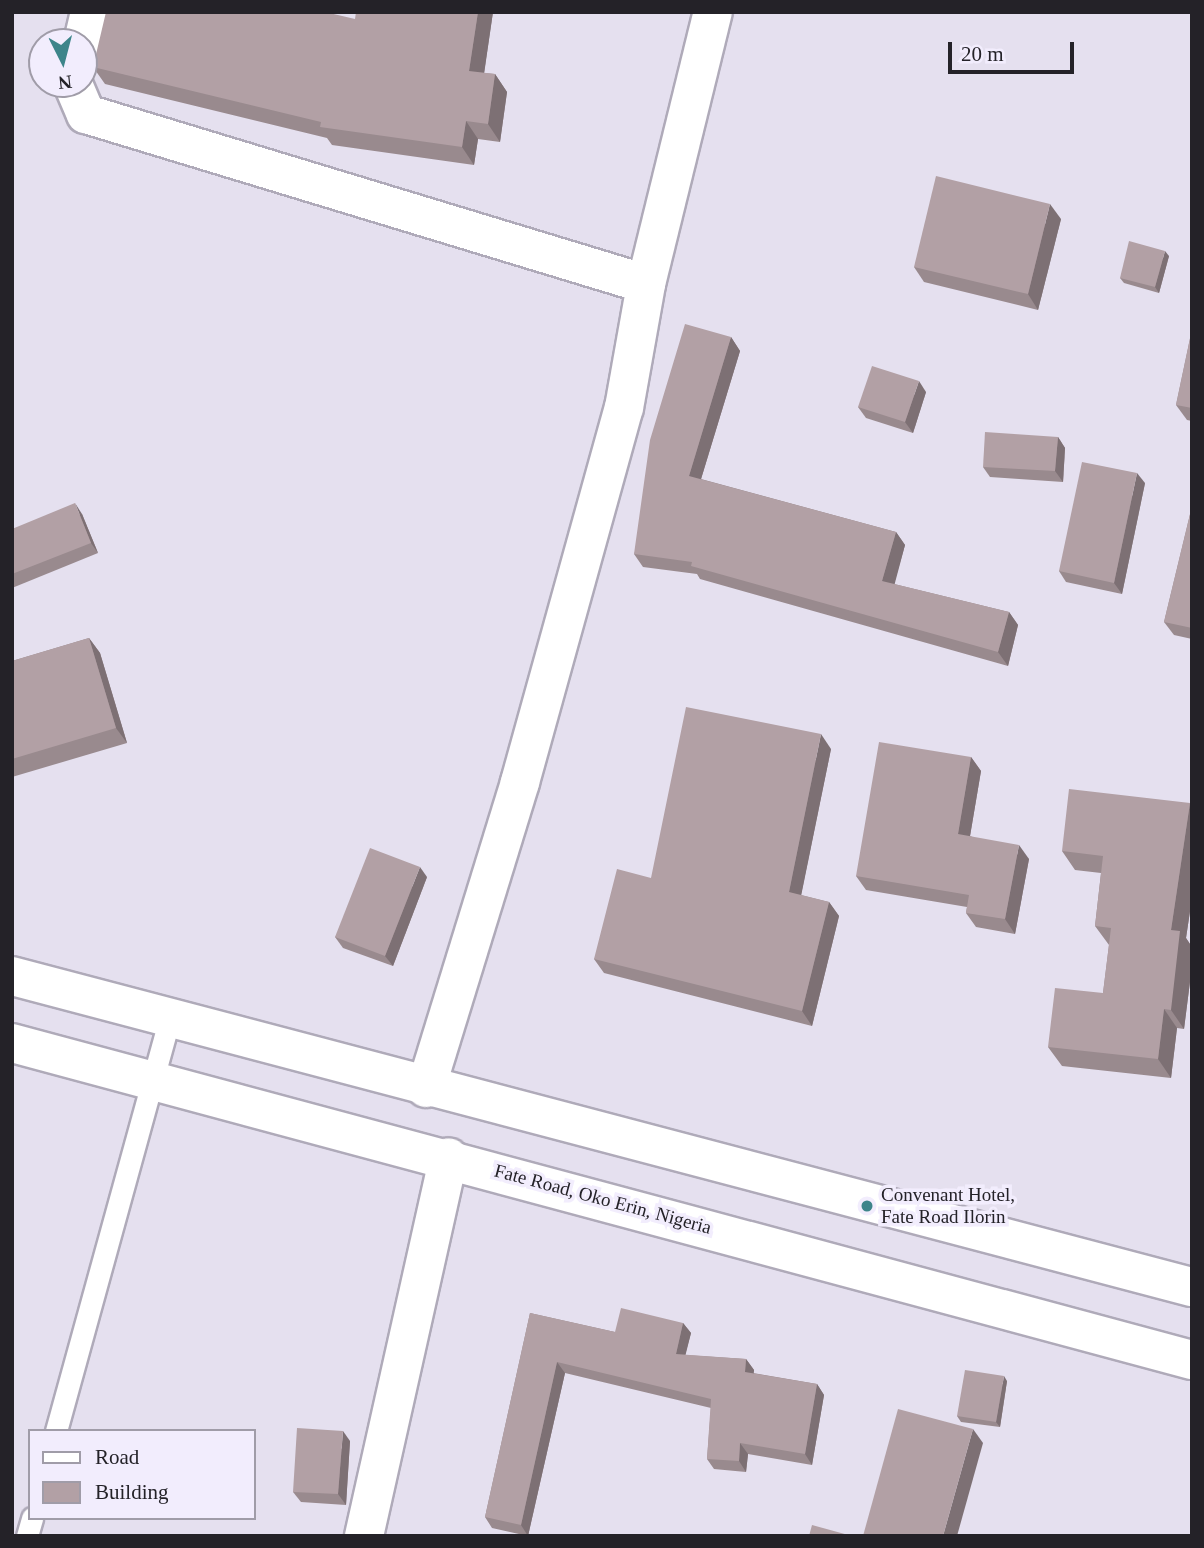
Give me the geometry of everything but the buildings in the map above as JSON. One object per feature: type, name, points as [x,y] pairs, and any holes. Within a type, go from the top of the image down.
[{"type":"street","points":[[426,1088],[520,782],[624,408],[646,284],[713,12]]},
{"type":"street","points":[[79,98],[86,114],[646,284]]},
{"type":"street","points":[[12,976],[426,1088],[1192,1287]]},
{"type":"street","name":"Fate Road, Oko Erin, Nigeria","points":[[12,1043],[450,1157],[1192,1360]]},
{"type":"street","points":[[364,1536],[450,1157]]},
{"type":"lane","points":[[58,1429],[170,1017]]},
{"type":"place","name":"Convenant Hotel, Fate Road Ilorin","points":[[867,1206]]}]
